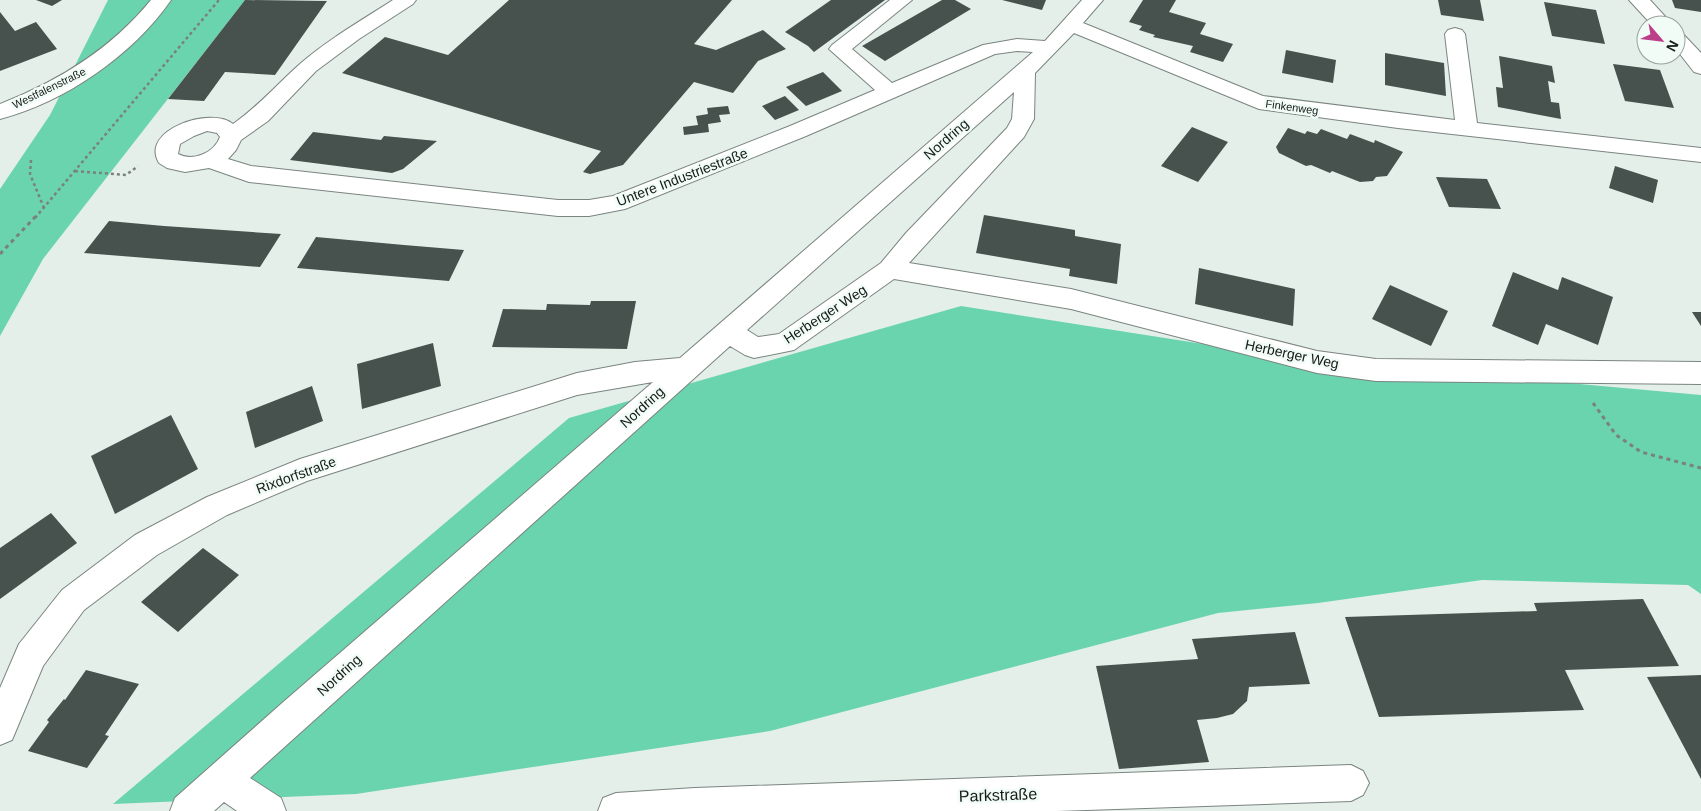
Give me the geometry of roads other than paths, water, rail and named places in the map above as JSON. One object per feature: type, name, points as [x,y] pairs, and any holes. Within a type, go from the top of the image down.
[{"type":"street","name":"Westfalenstraße","points":[[0,112],[39,96],[97,64],[125,42],[151,14],[161,0]]},
{"type":"street","name":"Untere Industriestraße","points":[[231,136],[224,127],[207,124],[178,134],[167,146],[165,152],[167,158],[179,164],[198,164],[226,149],[231,136],[260,116],[309,67],[352,35],[406,0]]},
{"type":"street","points":[[890,92],[839,49],[902,0]]},
{"type":"street","name":"Nordring","points":[[188,811],[728,331],[1050,48],[1093,0]]},
{"type":"street","points":[[1638,0],[1653,15]]},
{"type":"street","name":"Finkenweg","points":[[1071,25],[1259,102],[1467,129],[1701,155]]},
{"type":"street","points":[[1455,34],[1467,129]]},
{"type":"street","name":"Untere Industriestraße","points":[[208,160],[249,174],[558,208],[589,208],[617,204],[990,50],[1017,45],[1050,48]]},
{"type":"street","points":[[1686,48],[1701,68]]},
{"type":"street","name":"Herberger Weg","points":[[728,331],[754,348],[785,343],[865,288],[890,268],[1016,132],[1023,119],[1024,71]]},
{"type":"street","name":"Herberger Weg","points":[[890,268],[1071,299],[1317,362],[1376,370],[1701,373]]},
{"type":"street","name":"Rixdorfstraße","points":[[0,728],[31,655],[73,600],[146,545],[218,506],[300,471],[577,384],[635,373],[687,368]]},
{"type":"street","points":[[222,780],[268,811]]},
{"type":"street","name":"Parkstraße","points":[[616,811],[1351,782]]}]
